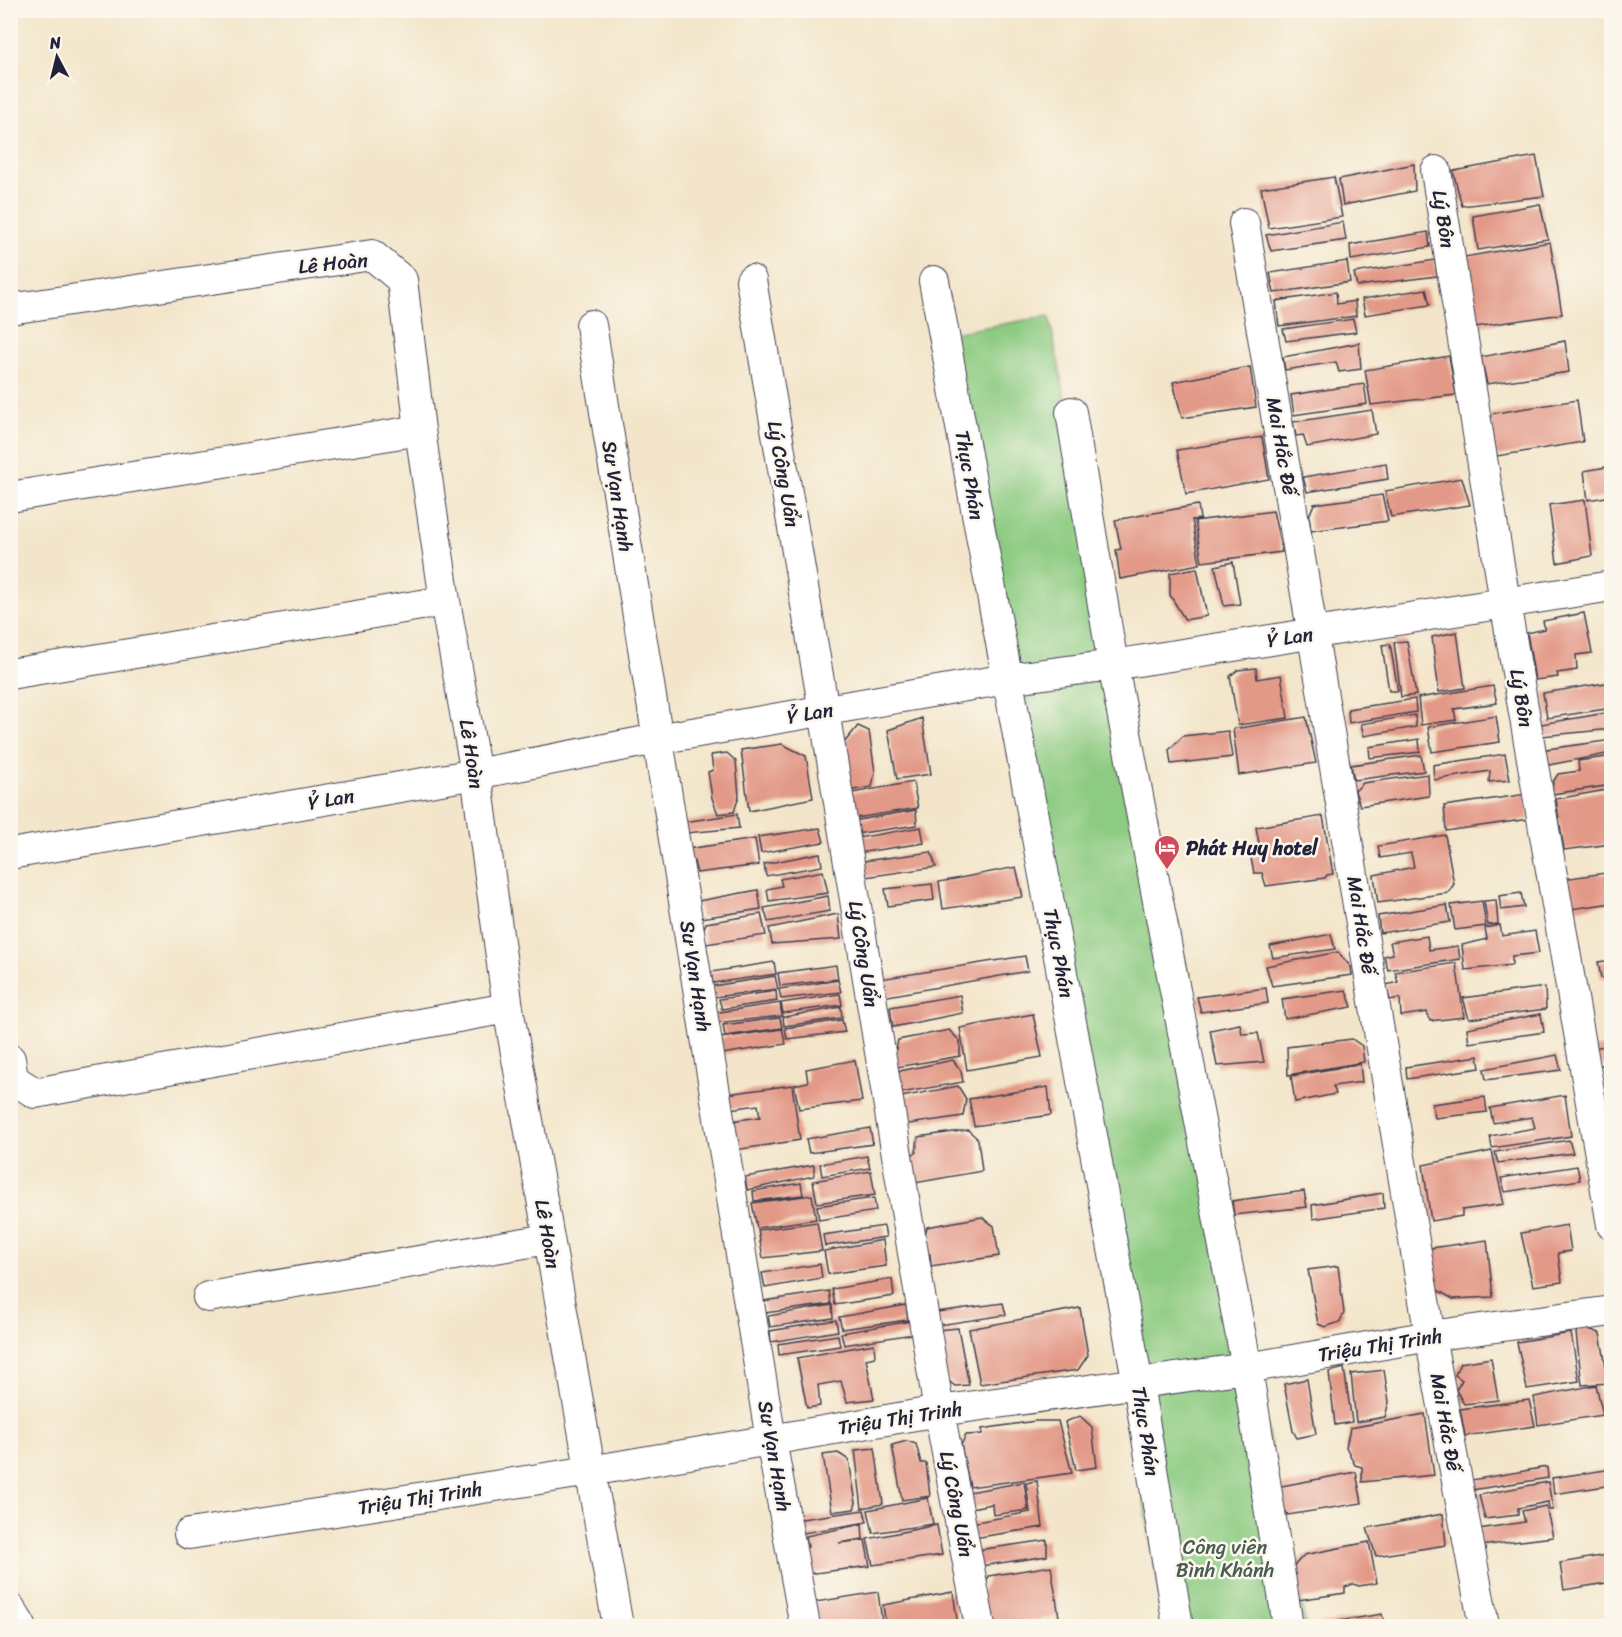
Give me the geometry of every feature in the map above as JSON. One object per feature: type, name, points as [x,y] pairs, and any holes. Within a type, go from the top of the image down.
[{"type":"street","name":"Lý Bôn","points":[[1436,171],[1505,602],[1611,1225]]},
{"type":"street","name":"Mai Hắc Đế","points":[[1244,223],[1430,1336],[1484,1626]]},
{"type":"street","name":"Lê Hoàn","points":[[10,309],[372,255],[402,280],[420,430],[445,601],[476,774],[508,1008],[618,1626]]},
{"type":"street","name":"Lý Công Uẩn","points":[[751,280],[939,1411],[980,1626]]},
{"type":"street","name":"Thục Phán","points":[[934,281],[1138,1383],[1178,1626]]},
{"type":"street","name":"Sư Vạn Hạnh","points":[[591,325],[771,1440],[806,1626]]},
{"type":"street","points":[[1071,412],[1113,664],[1247,1368],[1288,1626]]},
{"type":"street","points":[[10,497],[420,430]]},
{"type":"street","name":"Ỷ Lan","points":[[10,854],[1007,679],[1611,586]]},
{"type":"street","points":[[10,674],[445,601]]},
{"type":"street","points":[[10,1059],[13,1079],[35,1093],[508,1008]]},
{"type":"street","points":[[208,1297],[548,1239]]},
{"type":"street","name":"Triệu Thị Trinh","points":[[189,1534],[590,1471],[939,1411],[1247,1368],[1430,1336],[1611,1311]]},
{"type":"street","points":[[10,1608],[21,1626]]},
{"type":"green space","name":"Công viên Bình Khánh","points":[[1049,316],[1306,1626],[1165,1626],[947,334]]},
{"type":"building","points":[[1536,156],[1544,196],[1462,206],[1453,171]]},
{"type":"building","points":[[1414,164],[1415,191],[1343,205],[1339,179]]},
{"type":"building","points":[[1334,177],[1342,217],[1269,228],[1261,188]]},
{"type":"building","points":[[1540,204],[1548,239],[1478,250],[1473,216]]},
{"type":"building","points":[[1343,222],[1346,240],[1271,251],[1266,235]]},
{"type":"building","points":[[1428,232],[1430,247],[1351,260],[1350,245]]},
{"type":"building","points":[[1550,242],[1562,314],[1475,327],[1464,257]]},
{"type":"building","points":[[1435,260],[1437,276],[1357,286],[1354,273]]},
{"type":"building","points":[[1347,261],[1350,282],[1274,293],[1270,273]]},
{"type":"building","points":[[1426,289],[1430,305],[1365,315],[1362,299]]},
{"type":"building","points":[[1336,292],[1337,304],[1355,301],[1356,316],[1279,326],[1276,301]]},
{"type":"building","points":[[1353,319],[1356,332],[1286,341],[1283,329]]},
{"type":"building","points":[[1565,341],[1569,372],[1487,384],[1481,357]]},
{"type":"building","points":[[1359,343],[1361,369],[1339,372],[1336,362],[1285,370],[1283,357]]},
{"type":"building","points":[[1449,356],[1456,395],[1371,405],[1365,370]]},
{"type":"building","points":[[1250,367],[1256,407],[1182,418],[1173,382]]},
{"type":"building","points":[[1364,384],[1367,404],[1294,415],[1291,395]]},
{"type":"building","points":[[1577,400],[1583,442],[1497,456],[1490,414]]},
{"type":"building","points":[[1372,410],[1376,434],[1307,447],[1303,435],[1296,436],[1293,422]]},
{"type":"building","points":[[1262,437],[1269,479],[1186,494],[1177,450]]},
{"type":"building","points":[[1386,463],[1388,479],[1307,492],[1303,477]]},
{"type":"building","points":[[1612,466],[1612,496],[1588,500],[1584,471]]},
{"type":"building","points":[[1462,478],[1470,505],[1391,517],[1385,491]]},
{"type":"building","points":[[1382,495],[1388,521],[1311,531],[1309,516],[1314,504]]},
{"type":"building","points":[[1585,500],[1592,556],[1557,563],[1549,505]]},
{"type":"building","points":[[1198,505],[1200,519],[1192,520],[1200,564],[1120,579],[1116,550],[1121,549],[1115,520]]},
{"type":"building","points":[[1273,511],[1282,552],[1202,562],[1195,521]]},
{"type":"building","points":[[1233,562],[1240,604],[1224,606],[1215,566]]},
{"type":"building","points":[[1197,568],[1207,616],[1185,620],[1170,595],[1170,573]]},
{"type":"building","points":[[1584,613],[1592,653],[1576,655],[1577,670],[1557,673],[1558,677],[1535,680],[1527,633],[1545,629],[1543,621]]},
{"type":"building","points":[[1457,632],[1465,688],[1439,692],[1432,637]]},
{"type":"building","points":[[1407,641],[1416,695],[1401,697],[1394,642]]},
{"type":"building","points":[[1390,644],[1398,691],[1389,691],[1382,645]]},
{"type":"building","points":[[1256,668],[1257,679],[1281,675],[1288,718],[1238,725],[1230,676],[1238,670]]},
{"type":"building","points":[[1612,682],[1612,708],[1547,718],[1543,693]]},
{"type":"building","points":[[1493,686],[1497,703],[1454,709],[1456,720],[1421,725],[1418,698]]},
{"type":"building","points":[[1415,699],[1416,712],[1349,723],[1348,709]]},
{"type":"building","points":[[1612,712],[1612,729],[1542,736],[1541,724]]},
{"type":"building","points":[[1415,715],[1416,727],[1364,736],[1361,724]]},
{"type":"building","points":[[1496,716],[1500,742],[1432,752],[1428,727]]},
{"type":"building","points":[[1306,717],[1316,763],[1239,775],[1233,729]]},
{"type":"building","points":[[922,718],[931,774],[897,779],[888,730]]},
{"type":"building","points":[[858,726],[869,731],[875,772],[872,787],[847,791],[838,750]]},
{"type":"building","points":[[1228,731],[1232,757],[1171,764],[1169,750],[1183,736]]},
{"type":"building","points":[[1419,739],[1420,752],[1370,758],[1369,747]]},
{"type":"building","points":[[1612,740],[1612,753],[1543,766],[1540,750]]},
{"type":"building","points":[[782,744],[806,756],[813,798],[749,811],[741,750]]},
{"type":"building","points":[[727,753],[736,761],[739,796],[734,812],[718,814],[712,798],[708,772],[713,770],[711,755]]},
{"type":"building","points":[[1505,754],[1510,780],[1489,782],[1490,771],[1434,780],[1433,765]]},
{"type":"building","points":[[1421,755],[1424,771],[1354,780],[1351,765]]},
{"type":"building","points":[[1612,756],[1612,785],[1552,794],[1553,782],[1558,774],[1579,771],[1578,761]]},
{"type":"building","points":[[1428,774],[1429,796],[1360,806],[1355,791],[1363,783]]},
{"type":"building","points":[[913,782],[918,808],[850,819],[846,794]]},
{"type":"building","points":[[1612,789],[1612,844],[1564,850],[1556,799]]},
{"type":"building","points":[[1527,794],[1529,819],[1446,831],[1444,806]]},
{"type":"building","points":[[916,810],[917,825],[855,834],[852,821]]},
{"type":"building","points":[[737,814],[739,828],[686,833],[684,822]]},
{"type":"building","points":[[1323,816],[1333,874],[1325,878],[1266,886],[1262,873],[1254,873],[1251,858],[1261,855],[1256,827]]},
{"type":"building","points":[[921,827],[924,843],[858,853],[857,838]]},
{"type":"building","points":[[820,828],[824,842],[761,853],[758,837]]},
{"type":"building","points":[[1445,835],[1454,884],[1448,893],[1378,903],[1374,875],[1414,867],[1411,853],[1380,858],[1378,846]]},
{"type":"building","points":[[755,839],[759,865],[697,873],[694,861],[688,861],[687,849]]},
{"type":"building","points":[[931,852],[936,867],[866,877],[864,861]]},
{"type":"building","points":[[820,853],[822,866],[766,876],[764,864]]},
{"type":"building","points":[[1016,867],[1023,897],[943,909],[939,882]]},
{"type":"building","points":[[823,871],[828,893],[769,901],[767,889],[782,886],[780,879]]},
{"type":"building","points":[[1612,872],[1612,903],[1571,909],[1563,879]]},
{"type":"building","points":[[932,884],[934,900],[888,906],[885,889]]},
{"type":"building","points":[[758,890],[761,909],[701,918],[698,901]]},
{"type":"building","points":[[1521,893],[1524,907],[1501,910],[1499,896]]},
{"type":"building","points":[[828,896],[830,911],[768,922],[764,908]]},
{"type":"building","points":[[1496,900],[1498,924],[1488,925],[1484,901]]},
{"type":"building","points":[[1482,901],[1486,926],[1455,930],[1451,905]]},
{"type":"building","points":[[1447,905],[1450,922],[1380,933],[1378,916]]},
{"type":"building","points":[[761,914],[766,935],[706,944],[703,931],[706,923]]},
{"type":"building","points":[[838,914],[841,939],[772,944],[769,928]]},
{"type":"building","points":[[1500,925],[1502,936],[1535,931],[1539,953],[1512,956],[1512,965],[1465,970],[1462,945],[1487,939],[1485,928]]},
{"type":"building","points":[[1331,934],[1335,949],[1273,958],[1270,946]]},
{"type":"building","points":[[1427,936],[1429,950],[1458,946],[1460,959],[1388,970],[1384,956],[1393,954],[1390,942]]},
{"type":"building","points":[[1338,952],[1351,967],[1352,975],[1272,986],[1266,966]]},
{"type":"building","points":[[1025,956],[1028,971],[883,997],[880,979]]},
{"type":"building","points":[[1612,960],[1612,977],[1601,978],[1598,962]]},
{"type":"building","points":[[774,962],[776,974],[713,983],[711,972]]},
{"type":"building","points":[[1456,963],[1464,1017],[1430,1021],[1427,1012],[1401,1016],[1400,998],[1390,1000],[1386,985],[1398,982],[1395,972]]},
{"type":"building","points":[[836,965],[838,979],[780,986],[778,973]]},
{"type":"building","points":[[775,976],[778,989],[714,997],[713,986]]},
{"type":"building","points":[[838,980],[841,992],[781,999],[779,989]]},
{"type":"building","points":[[1545,987],[1546,1009],[1469,1019],[1463,998]]},
{"type":"building","points":[[1266,988],[1268,1003],[1201,1012],[1197,997]]},
{"type":"building","points":[[1346,990],[1352,1007],[1285,1019],[1282,999]]},
{"type":"building","points":[[776,991],[777,1001],[722,1009],[719,999]]},
{"type":"building","points":[[840,994],[842,1005],[783,1013],[781,1003]]},
{"type":"building","points":[[960,995],[963,1013],[893,1027],[890,1007]]},
{"type":"building","points":[[780,1003],[782,1016],[715,1023],[713,1013]]},
{"type":"building","points":[[841,1007],[842,1018],[784,1026],[783,1017]]},
{"type":"building","points":[[1033,1014],[1042,1057],[967,1070],[960,1028]]},
{"type":"building","points":[[1541,1014],[1544,1032],[1469,1043],[1467,1028]]},
{"type":"building","points":[[780,1018],[782,1028],[725,1036],[723,1025]]},
{"type":"building","points":[[842,1020],[845,1032],[787,1039],[785,1028]]},
{"type":"building","points":[[1240,1024],[1242,1034],[1258,1033],[1264,1062],[1217,1066],[1210,1030]]},
{"type":"building","points":[[782,1029],[786,1044],[722,1054],[720,1038]]},
{"type":"building","points":[[949,1030],[960,1041],[960,1056],[897,1067],[895,1054],[898,1040]]},
{"type":"building","points":[[1352,1039],[1362,1046],[1364,1062],[1288,1075],[1287,1047]]},
{"type":"building","points":[[1612,1045],[1612,1064],[1594,1066],[1592,1048]]},
{"type":"building","points":[[1557,1055],[1561,1070],[1486,1080],[1484,1069]]},
{"type":"building","points":[[1478,1056],[1480,1068],[1407,1079],[1406,1067]]},
{"type":"building","points":[[855,1060],[862,1101],[799,1109],[794,1085],[808,1082],[806,1069]]},
{"type":"building","points":[[953,1060],[961,1071],[963,1082],[895,1094],[893,1082],[900,1071]]},
{"type":"building","points":[[1360,1064],[1362,1082],[1333,1086],[1336,1094],[1295,1102],[1291,1076]]},
{"type":"building","points":[[792,1085],[800,1140],[735,1150],[730,1121],[760,1117],[758,1105],[730,1109],[727,1094]]},
{"type":"building","points":[[958,1086],[966,1099],[963,1116],[902,1125],[901,1097]]},
{"type":"building","points":[[1048,1087],[1051,1115],[974,1126],[969,1099]]},
{"type":"building","points":[[1565,1095],[1571,1136],[1492,1148],[1490,1136],[1535,1128],[1532,1117],[1493,1123],[1490,1108]]},
{"type":"building","points":[[1485,1097],[1487,1112],[1435,1118],[1432,1104]]},
{"type":"building","points":[[870,1128],[873,1144],[809,1153],[806,1139]]},
{"type":"building","points":[[968,1130],[978,1139],[982,1171],[915,1183],[909,1155],[916,1153],[918,1137]]},
{"type":"building","points":[[1569,1140],[1573,1153],[1498,1163],[1495,1152]]},
{"type":"building","points":[[1492,1151],[1504,1204],[1462,1210],[1462,1216],[1431,1221],[1423,1165]]},
{"type":"building","points":[[867,1156],[870,1168],[822,1176],[820,1164]]},
{"type":"building","points":[[814,1165],[814,1176],[747,1190],[745,1177]]},
{"type":"building","points":[[1577,1166],[1580,1180],[1505,1192],[1501,1178]]},
{"type":"building","points":[[871,1171],[875,1195],[817,1203],[813,1181]]},
{"type":"building","points":[[801,1183],[803,1195],[754,1201],[753,1191]]},
{"type":"building","points":[[1304,1191],[1307,1207],[1234,1215],[1232,1201]]},
{"type":"building","points":[[1383,1193],[1384,1208],[1313,1219],[1312,1205]]},
{"type":"building","points":[[812,1195],[816,1219],[757,1228],[752,1203]]},
{"type":"building","points":[[874,1198],[876,1211],[819,1220],[817,1206]]},
{"type":"building","points":[[982,1217],[994,1226],[999,1256],[931,1266],[930,1254],[924,1255],[923,1241],[927,1227]]},
{"type":"building","points":[[817,1222],[822,1251],[763,1258],[758,1230]]},
{"type":"building","points":[[1567,1225],[1571,1251],[1558,1253],[1562,1282],[1533,1286],[1521,1233]]},
{"type":"building","points":[[884,1226],[886,1237],[825,1246],[823,1235]]},
{"type":"building","points":[[883,1240],[886,1266],[828,1274],[824,1251]]},
{"type":"building","points":[[1487,1240],[1493,1297],[1453,1299],[1432,1287],[1425,1249]]},
{"type":"building","points":[[820,1264],[822,1278],[765,1288],[762,1273]]},
{"type":"building","points":[[1338,1266],[1344,1313],[1340,1322],[1325,1327],[1318,1324],[1308,1270]]},
{"type":"building","points":[[892,1279],[894,1296],[835,1305],[832,1289]]},
{"type":"building","points":[[829,1291],[831,1304],[765,1313],[764,1301]]},
{"type":"building","points":[[1003,1303],[1006,1315],[939,1325],[937,1312]]},
{"type":"building","points":[[832,1305],[833,1318],[770,1327],[768,1316]]},
{"type":"building","points":[[906,1305],[908,1320],[842,1329],[839,1317]]},
{"type":"building","points":[[1080,1308],[1088,1355],[1078,1370],[980,1384],[969,1329]]},
{"type":"building","points":[[836,1320],[838,1331],[771,1342],[770,1331]]},
{"type":"building","points":[[911,1321],[913,1334],[844,1345],[841,1333]]},
{"type":"building","points":[[1582,1327],[1600,1333],[1609,1383],[1582,1385],[1576,1333]]},
{"type":"building","points":[[958,1328],[969,1385],[955,1386],[945,1378],[937,1330]]},
{"type":"building","points":[[1571,1333],[1579,1381],[1527,1389],[1517,1342]]},
{"type":"building","points":[[838,1335],[840,1346],[779,1355],[778,1344]]},
{"type":"building","points":[[874,1344],[875,1357],[866,1359],[874,1399],[847,1402],[841,1381],[818,1385],[820,1406],[807,1408],[797,1358]]},
{"type":"building","points":[[1491,1358],[1498,1400],[1464,1404],[1456,1390],[1462,1380],[1455,1375],[1460,1363]]},
{"type":"building","points":[[1344,1368],[1352,1422],[1335,1425],[1329,1372]]},
{"type":"building","points":[[1384,1370],[1389,1402],[1385,1417],[1356,1422],[1351,1374]]},
{"type":"building","points":[[1307,1379],[1316,1434],[1297,1438],[1293,1431],[1284,1384]]},
{"type":"building","points":[[1596,1385],[1603,1415],[1538,1425],[1534,1397]]},
{"type":"building","points":[[1529,1400],[1535,1426],[1465,1436],[1460,1409]]},
{"type":"building","points":[[1425,1414],[1434,1475],[1362,1482],[1362,1467],[1355,1465],[1346,1447],[1350,1428]]},
{"type":"building","points":[[1080,1416],[1092,1427],[1097,1467],[1076,1470],[1065,1422]]},
{"type":"building","points":[[1035,1421],[1058,1421],[1072,1473],[970,1487],[961,1445],[966,1435],[982,1434],[982,1429]]},
{"type":"building","points":[[907,1441],[916,1444],[921,1463],[926,1463],[930,1496],[902,1500],[892,1445]]},
{"type":"building","points":[[875,1448],[883,1504],[862,1508],[855,1450]]},
{"type":"building","points":[[838,1453],[849,1460],[856,1503],[854,1509],[832,1512],[823,1455]]},
{"type":"building","points":[[1547,1467],[1548,1478],[1472,1490],[1471,1480]]},
{"type":"building","points":[[1612,1469],[1612,1485],[1554,1494],[1552,1478]]},
{"type":"building","points":[[1356,1472],[1362,1503],[1288,1515],[1271,1488]]},
{"type":"building","points":[[1037,1481],[1043,1527],[974,1538],[971,1523],[1030,1512],[1026,1483]]},
{"type":"building","points":[[1024,1482],[1028,1510],[993,1515],[992,1504],[971,1508],[969,1492]]},
{"type":"building","points":[[1548,1482],[1553,1510],[1549,1510],[1548,1502],[1518,1508],[1518,1515],[1485,1519],[1479,1495]]},
{"type":"building","points":[[928,1498],[933,1524],[873,1533],[868,1510]]},
{"type":"building","points":[[1546,1506],[1553,1537],[1480,1546],[1479,1529],[1525,1522],[1522,1511]]},
{"type":"building","points":[[864,1510],[867,1522],[798,1534],[795,1520]]},
{"type":"building","points":[[1443,1514],[1446,1545],[1376,1556],[1367,1528]]},
{"type":"building","points":[[862,1524],[863,1539],[839,1543],[865,1540],[870,1566],[807,1574],[804,1548],[808,1547],[806,1536]]},
{"type":"building","points":[[937,1525],[942,1555],[873,1565],[867,1539]]},
{"type":"building","points":[[1047,1540],[1047,1556],[974,1567],[971,1551]]},
{"type":"building","points":[[1369,1542],[1377,1583],[1359,1586],[1353,1584],[1345,1587],[1345,1593],[1298,1600],[1292,1568],[1304,1555]]},
{"type":"building","points":[[1612,1554],[1612,1582],[1564,1590],[1560,1563]]},
{"type":"building","points":[[1051,1566],[1059,1617],[987,1626],[981,1595],[989,1576]]},
{"type":"building","points":[[878,1592],[882,1622],[849,1626],[819,1626],[815,1602]]},
{"type":"building","points":[[953,1592],[958,1626],[886,1626],[883,1605]]},
{"type":"building","points":[[1382,1614],[1385,1626],[1315,1626],[1315,1625]]},
{"type":"place","name":"Phát Huy hotel","points":[[1167,871]]}]
